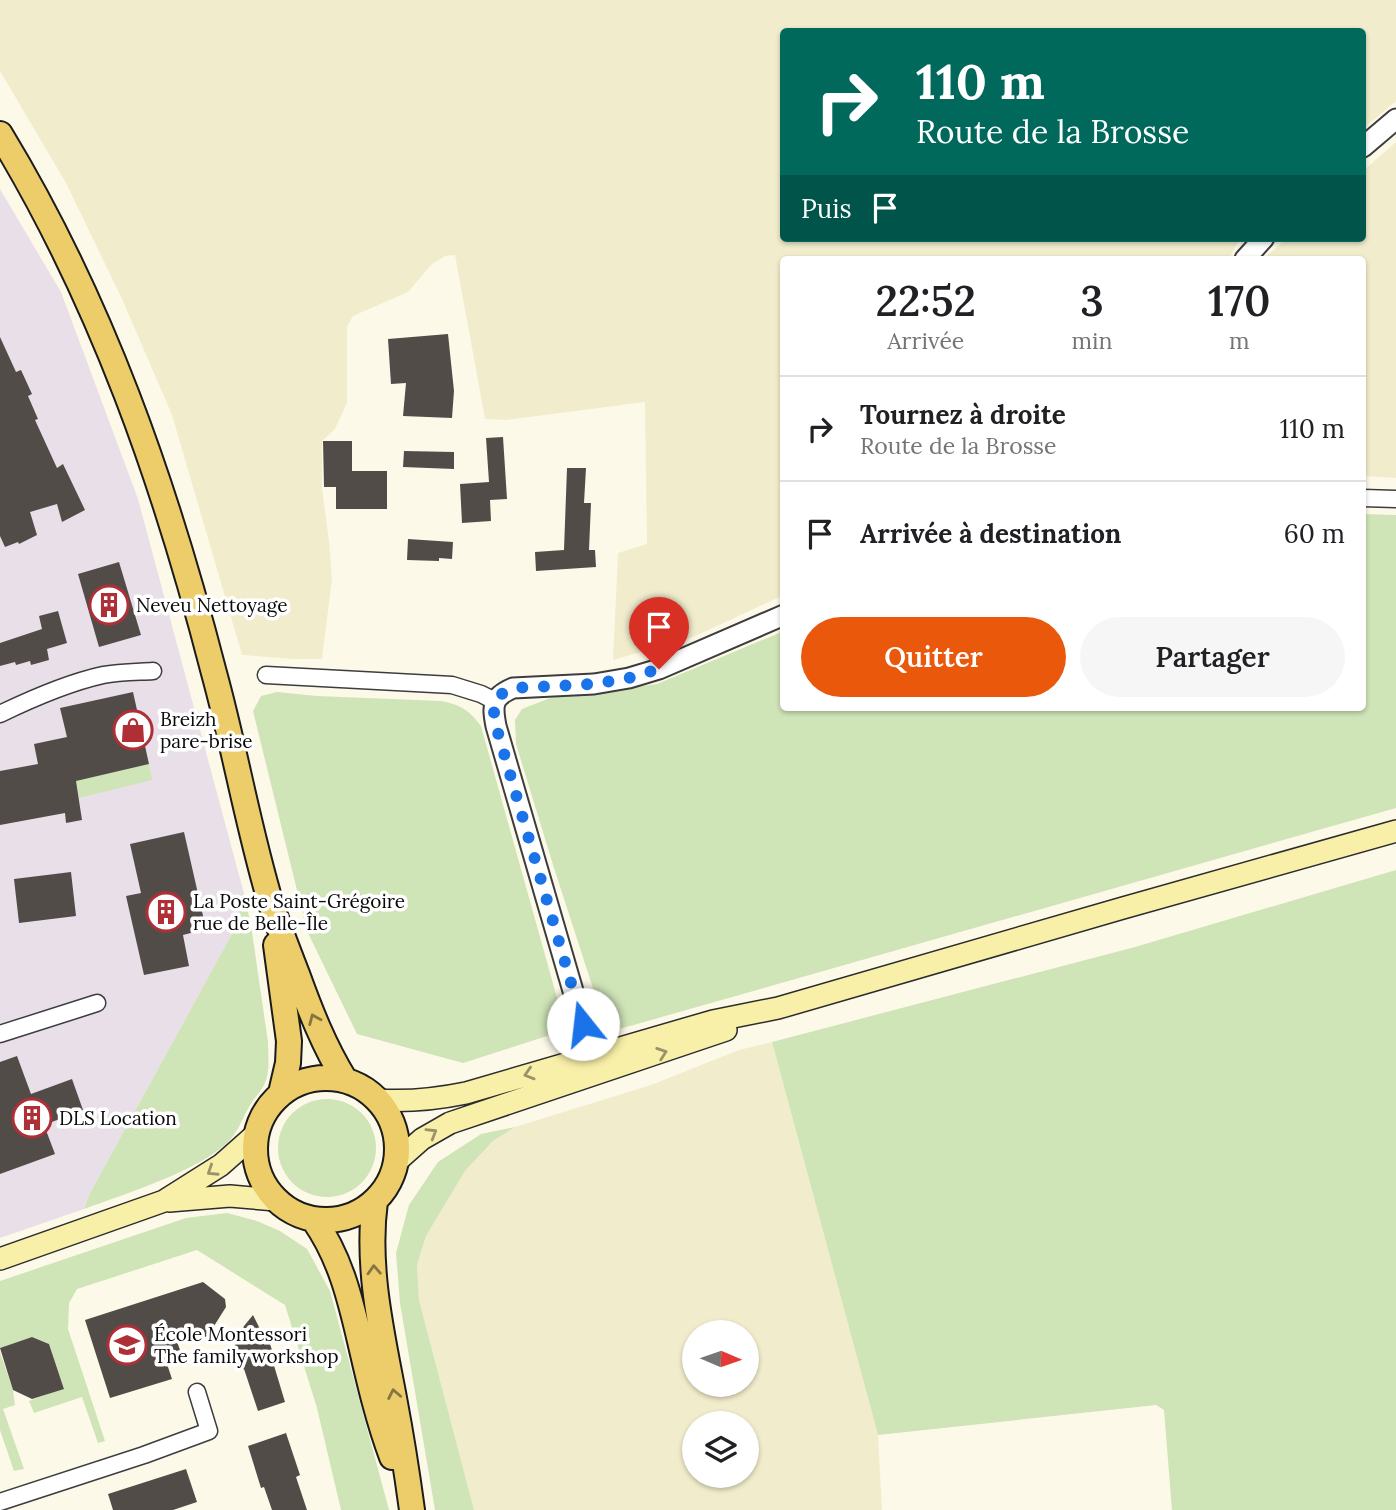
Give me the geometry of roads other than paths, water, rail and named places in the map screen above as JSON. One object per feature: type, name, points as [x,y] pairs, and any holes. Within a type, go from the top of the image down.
[{"type":"main road","points":[[0,134],[44,211],[74,271],[113,359],[144,439],[198,609],[272,905],[314,1020],[345,1080]]},
{"type":"main road","points":[[396,1162],[422,1139],[450,1123],[713,1021],[778,1008],[1396,831]]},
{"type":"main road","points":[[272,905],[289,1041],[288,1063],[281,1093]]},
{"type":"main road","points":[[378,1100],[441,1098],[595,1065]]},
{"type":"main road","points":[[328,1077],[345,1080],[369,1091],[388,1114],[398,1145],[396,1162],[385,1190],[362,1211],[331,1221],[314,1220],[287,1209],[264,1186],[257,1170],[254,1152],[256,1134],[270,1105],[281,1093],[295,1084],[328,1077]]},
{"type":"main road","points":[[0,1259],[163,1201],[221,1165],[256,1134]]},
{"type":"main road","points":[[163,1201],[230,1196],[276,1200]]},
{"type":"main road","points":[[375,1201],[373,1238],[378,1312],[402,1437],[412,1510]]},
{"type":"main road","points":[[314,1220],[333,1250],[341,1271],[387,1443],[412,1510]]},
{"type":"street","points":[[1366,144],[1396,118]]},
{"type":"street","points":[[1248,256],[1260,242]]},
{"type":"street","points":[[1366,498],[1396,499]]},
{"type":"street","points":[[595,1065],[496,726],[493,710],[495,701],[501,693],[513,688],[603,683],[629,678],[659,669],[780,617]]},
{"type":"street","points":[[0,714],[60,688],[104,675],[153,671]]},
{"type":"street","points":[[266,675],[452,685],[495,701]]},
{"type":"street","points":[[0,1034],[97,1003]]},
{"type":"street","points":[[0,1502],[209,1431],[197,1392]]},
{"type":"place","name":"Neveu Nettoyage","points":[[109,605]]},
{"type":"place","name":"Breizh pare-brise","points":[[133,730]]},
{"type":"place","name":"La Poste Saint-Grégoire rue de Belle-Île","points":[[166,912]]},
{"type":"place","name":"DLS Location","points":[[32,1118]]},
{"type":"place","name":"École Montessori The family workshop","points":[[127,1345]]}]
